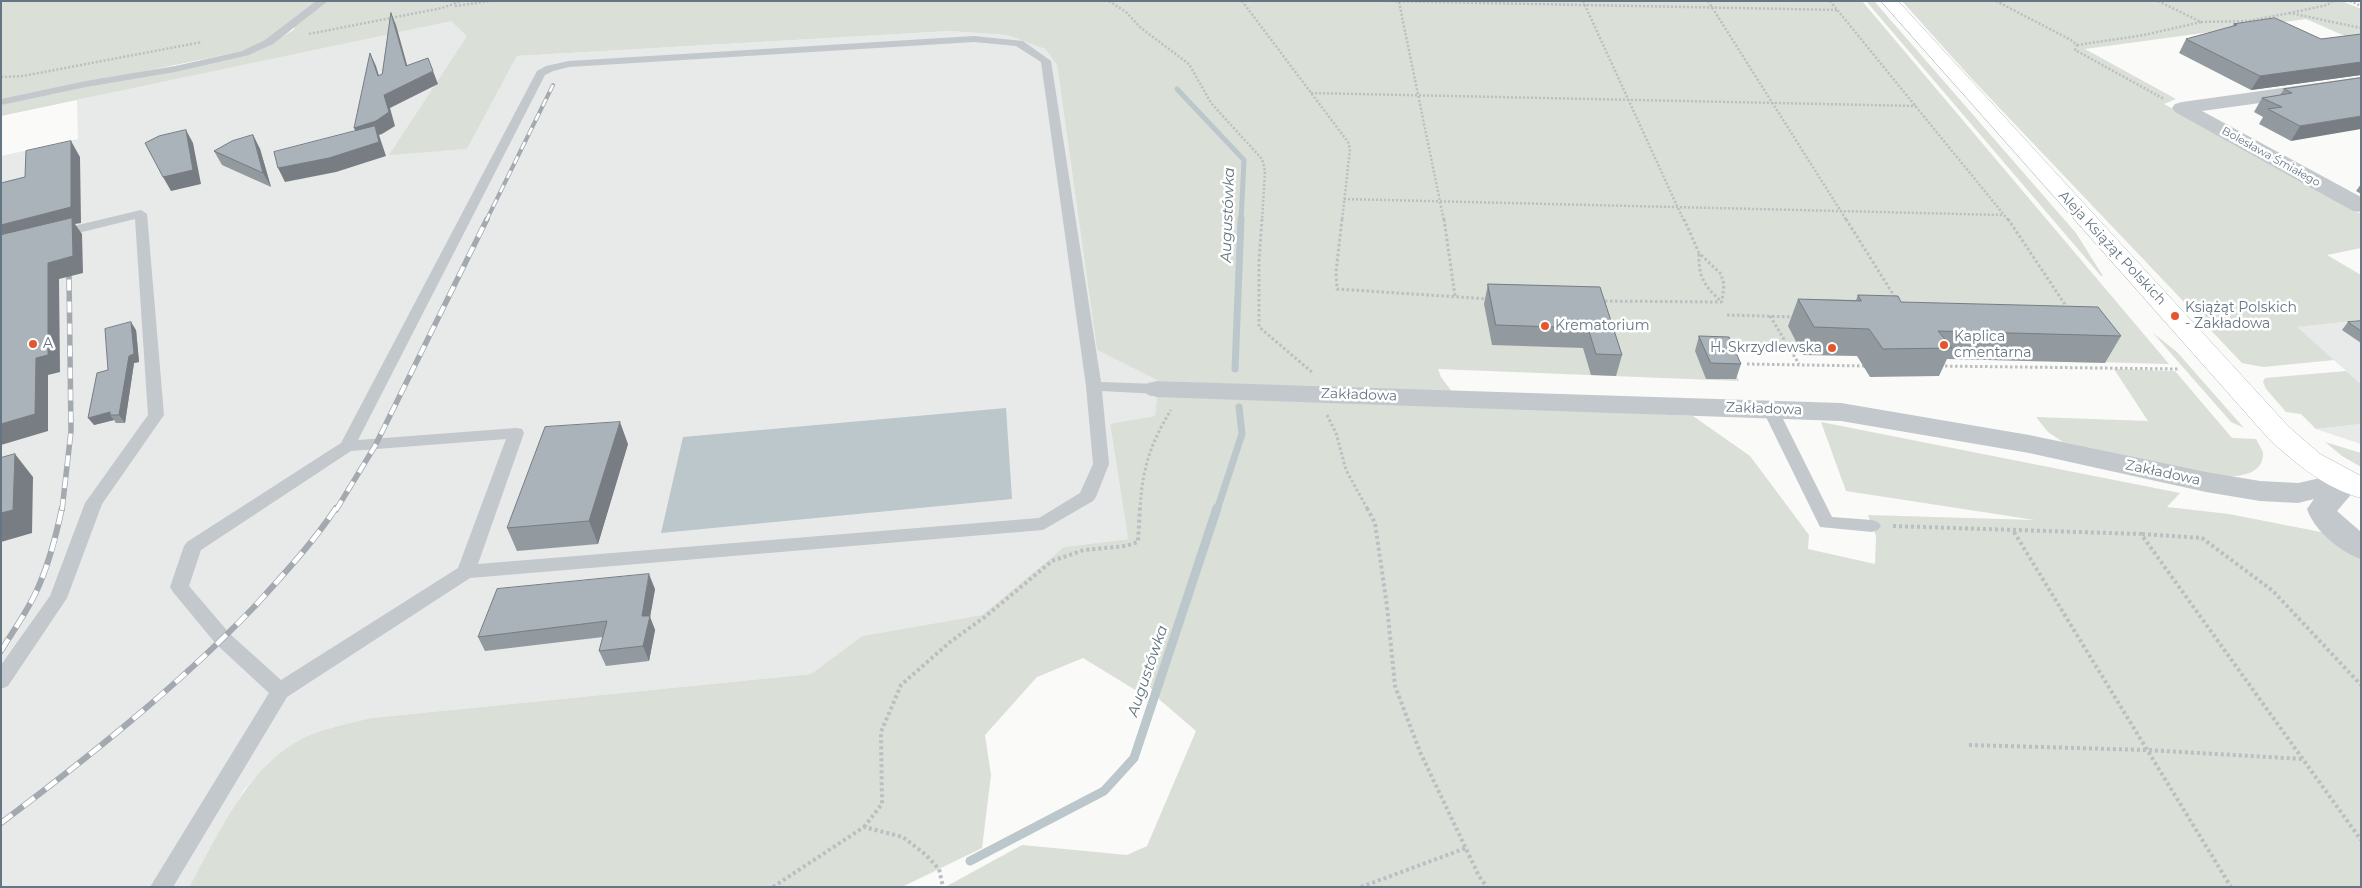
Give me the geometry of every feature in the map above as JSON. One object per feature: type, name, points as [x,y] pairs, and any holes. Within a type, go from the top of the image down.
[{"type":"street","name":"Aleja Książąt Polskich","points":[[1890,1],[2279,433],[2310,461],[2354,485]]},
{"type":"street","points":[[2182,108],[2361,83]]},
{"type":"street","name":"Bolesława Śmiałego","points":[[2182,108],[2361,206]]},
{"type":"street","name":"Zakładowa","points":[[1157,389],[1770,409],[1851,414],[2029,444],[2206,482],[2260,491],[2298,493],[2354,485]]},
{"type":"street","points":[[2354,485],[2322,509],[2325,518],[2361,548]]},
{"type":"lane","points":[[1,102],[245,53],[269,42],[323,1]]},
{"type":"lane","points":[[161,887],[280,691],[466,572],[1043,524],[1087,497],[1101,464],[1094,386],[1046,61],[1018,43],[974,39],[569,64],[550,68],[541,73],[347,446]]},
{"type":"lane","points":[[1,681],[58,598],[94,503],[156,415],[141,214],[46,237]]},
{"type":"lane","points":[[1094,386],[1157,389]]},
{"type":"lane","points":[[1770,409],[1826,523],[1872,526]]},
{"type":"lane","points":[[280,691],[223,640],[179,587],[192,546],[347,446],[516,433],[466,572]]},
{"type":"path","points":[[442,8],[461,1]]},
{"type":"path","points":[[269,42],[442,8],[490,1]]},
{"type":"path","points":[[1109,1],[1126,12],[1141,28],[1189,64],[1211,104],[1262,159],[1265,171],[1258,261],[1259,327],[1320,380],[1327,415],[1336,433],[1343,462],[1375,523],[1379,562],[1388,606],[1395,686],[1420,752],[1479,876],[1487,887]]},
{"type":"path","points":[[1242,1],[1348,142],[1350,149],[1336,272],[1337,289],[1494,299]]},
{"type":"path","points":[[1383,1],[1838,10]]},
{"type":"path","points":[[1399,1],[1441,202],[1455,296]]},
{"type":"path","points":[[1583,1],[1699,253],[1719,270],[1725,286],[1722,302]]},
{"type":"path","points":[[1708,1],[1842,211],[1898,303]]},
{"type":"path","points":[[1830,1],[2004,215],[2070,312]]},
{"type":"path","points":[[1996,1],[2078,45],[2144,35],[2201,22],[2248,21],[2327,5],[2333,1]]},
{"type":"path","points":[[2158,1],[2201,22]]},
{"type":"path","points":[[2350,1],[2361,6]]},
{"type":"path","points":[[2290,13],[2361,28]]},
{"type":"path","points":[[1,77],[23,76],[202,42]]},
{"type":"path","points":[[2078,45],[2075,50],[2146,91],[2182,108]]},
{"type":"path","points":[[1310,93],[1916,106]]},
{"type":"path","points":[[1344,199],[2004,215]]},
{"type":"path","points":[[1699,253],[1698,271],[1702,284],[1722,302]]},
{"type":"path","points":[[1593,300],[1722,302]]},
{"type":"path","points":[[1727,315],[1800,317]]},
{"type":"path","points":[[1770,316],[1799,365]]},
{"type":"path","points":[[1747,364],[1869,366]]},
{"type":"path","points":[[1939,366],[2179,369]]},
{"type":"path","points":[[773,887],[864,827],[882,804],[881,732],[901,685],[950,642],[986,616],[1052,561],[1084,550],[1126,546],[1138,542],[1142,477],[1158,430],[1170,411],[1190,390]]},
{"type":"path","points":[[1872,526],[2141,534],[2202,538],[2273,591],[2361,685]]},
{"type":"path","points":[[2014,531],[2231,887]]},
{"type":"path","points":[[2141,534],[2361,840]]},
{"type":"path","points":[[1968,745],[2147,750],[2303,759]]},
{"type":"path","points":[[864,827],[903,837],[926,855],[939,869],[943,887]]},
{"type":"path","points":[[1360,887],[1466,848]]},
{"type":"shaded area","points":[[1,1],[1862,1],[2169,364],[1727,352],[1739,381],[1438,369],[1441,377],[1453,393],[1159,381],[1097,350],[1057,65],[1045,49],[1007,35],[950,31],[517,56],[467,149],[389,155],[467,36],[451,21],[1,116],[1,104],[258,51],[295,29],[287,25],[266,41],[243,51],[1,101]]},
{"type":"shaded area","points":[[1866,1],[1874,1],[2076,233],[2103,276],[2101,276]]},
{"type":"shaded area","points":[[1902,1],[2342,1],[2361,9],[2361,43],[2306,19],[2085,49],[2176,99],[2164,104],[2361,214],[2361,248],[2327,255],[2361,275],[2361,320],[2297,327],[2334,360],[2263,367],[2242,363],[1971,78]]},
{"type":"shaded area","points":[[451,20],[468,35],[390,154],[467,149],[517,56],[950,31],[1007,35],[1045,49],[1057,65],[1097,350],[1159,381],[1155,416],[1110,425],[1128,539],[1064,547],[982,615],[862,636],[811,674],[371,718],[330,728],[271,761],[244,790],[189,887],[1,887],[1,156],[78,139],[77,100]]},
{"type":"shaded area","points":[[2361,320],[2361,384],[2296,327]]},
{"type":"shaded area","points":[[2153,333],[2177,352],[2244,428],[2231,422]]},
{"type":"shaded area","points":[[2114,369],[2175,371],[2232,438],[2256,439],[2263,452],[2260,465],[2245,474],[2224,477],[2063,442],[2048,432],[2036,417],[2148,421]]},
{"type":"shaded area","points":[[2346,371],[2361,384],[2361,424],[2316,429],[2301,414],[2286,412],[2266,389],[2263,382],[2265,378]]},
{"type":"shaded area","points":[[1254,395],[1693,416],[1750,456],[1809,535],[1808,549],[1875,564],[1876,536],[1868,515],[2035,520],[1846,491],[1821,422],[2180,493],[2167,507],[2229,514],[2331,534],[2361,559],[2361,887],[945,887],[1022,845],[1127,855],[1147,846],[1196,731],[1160,700],[1147,683],[1137,691],[1083,658],[1037,677],[985,735],[991,775],[982,848],[902,887],[189,887],[222,826],[248,787],[279,754],[306,737],[333,727],[371,718],[811,674],[862,636],[982,615],[1064,547],[1128,539],[1110,424],[1155,416],[1157,397]]},
{"type":"shaded area","points":[[1006,408],[1012,499],[661,533],[683,437]]},
{"type":"shaded area","points":[[2361,424],[2361,444],[2316,429]]},
{"type":"shaded area","points":[[2325,442],[2361,453],[2361,467],[2342,456]]},
{"type":"building","points":[[391,13],[406,66],[428,58],[433,71],[384,95],[389,112],[376,121],[354,128],[370,53],[378,76],[382,74]]},
{"type":"building","points":[[2275,18],[2321,39],[2361,34],[2361,62],[2260,76],[2186,39],[2237,25],[2234,24]]},
{"type":"building","points":[[2361,78],[2361,116],[2300,126],[2268,109],[2282,107],[2262,98],[2292,93],[2284,89]]},
{"type":"building","points":[[375,126],[379,142],[329,158],[278,168],[274,152]]},
{"type":"building","points":[[186,130],[193,170],[163,177],[145,143],[159,136]]},
{"type":"building","points":[[253,135],[263,173],[214,151],[232,141]]},
{"type":"building","points":[[71,141],[71,207],[1,225],[1,183],[25,177],[26,151]]},
{"type":"building","name":"A","points":[[72,218],[73,256],[48,263],[48,355],[36,358],[35,414],[1,424],[1,235]]},
{"type":"building","points":[[1488,284],[1600,287],[1622,355],[1596,354],[1588,328],[1496,325]]},
{"type":"building","points":[[1858,295],[1898,296],[1901,302],[2098,307],[2121,336],[1938,331],[1952,348],[1883,349],[1869,329],[1814,327],[1798,299],[1861,301]]},
{"type":"building","points":[[2361,321],[2361,331],[2348,322]]},
{"type":"building","points":[[131,322],[134,354],[129,356],[119,415],[110,415],[110,412],[88,418],[97,373],[108,370],[105,329]]},
{"type":"building","points":[[1699,336],[1729,337],[1741,364],[1711,363]]},
{"type":"building","points":[[620,422],[589,521],[507,528],[545,427]]},
{"type":"building","points":[[15,454],[13,510],[1,513],[1,458]]},
{"type":"building","points":[[649,574],[642,616],[650,616],[643,646],[599,651],[607,621],[478,637],[497,589]]},
{"type":"waterway","name":"Augustówka","points":[[1177,89],[1244,160],[1241,221]]},
{"type":"waterway","name":"Augustówka","points":[[1235,369],[1241,219]]},
{"type":"waterway","name":"Augustówka","points":[[1217,510],[1242,434],[1239,407]]},
{"type":"waterway","name":"Augustówka","points":[[970,861],[1104,791],[1134,758],[1217,508]]},
{"type":"railway","points":[[486,221],[553,85]]},
{"type":"railway","points":[[336,510],[375,446],[487,219]]},
{"type":"railway","points":[[62,510],[71,431],[69,276]]},
{"type":"railway","points":[[1,651],[37,590],[52,550],[62,508]]},
{"type":"railway","points":[[1,823],[132,720],[225,637],[307,547],[336,508]]},
{"type":"place","name":"Książąt Polskich - Zakładowa","points":[[2175,316]]},
{"type":"place","name":"Krematorium","points":[[1545,326]]},
{"type":"place","name":"A","points":[[33,344]]},
{"type":"place","name":"Kaplica cmentarna","points":[[1944,345]]},
{"type":"place","name":"H. Skrzydlewska","points":[[1832,348]]}]
